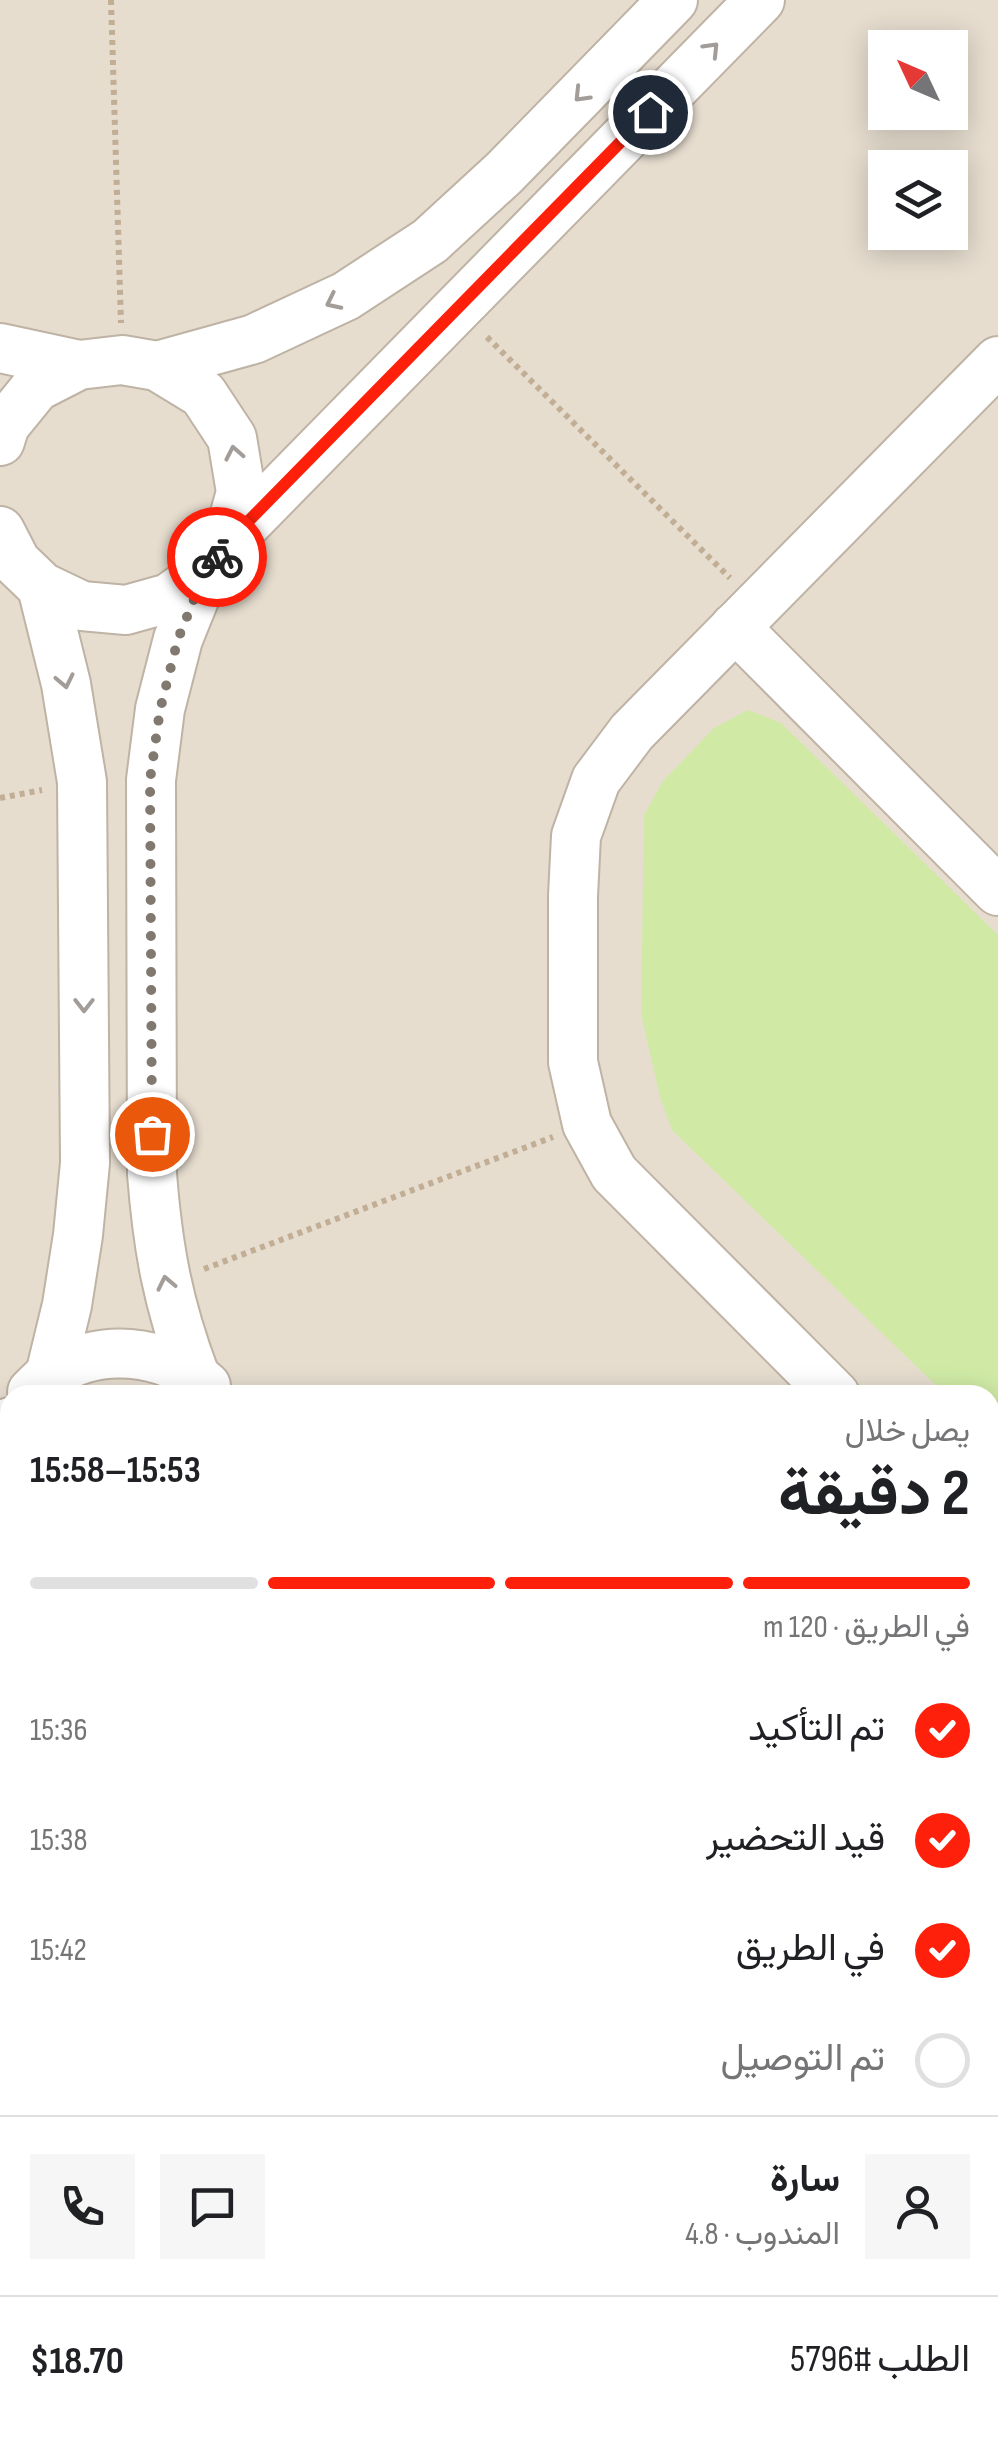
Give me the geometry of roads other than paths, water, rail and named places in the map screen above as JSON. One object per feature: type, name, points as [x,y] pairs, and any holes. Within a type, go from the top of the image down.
[{"type":"street","points":[[0,442],[5,425],[36,388],[120,364],[254,338],[346,296],[430,241],[504,173],[673,0]]},
{"type":"street","points":[[14,557],[82,606],[126,610],[169,598],[216,558],[760,0]]},
{"type":"street","points":[[0,348],[120,364],[203,394],[232,438],[241,492],[216,558],[178,639],[160,710],[150,780],[152,1174],[156,1229],[178,1330],[205,1385]]},
{"type":"street","points":[[825,1385],[614,1173],[586,1124],[573,1062],[572,896],[576,836],[596,780],[632,732],[998,361]]},
{"type":"street","points":[[14,557],[66,684],[82,782],[85,1163],[67,1306],[31,1385]]},
{"type":"street","points":[[746,616],[998,891]]},
{"type":"street","points":[[51,1385],[78,1361],[107,1354],[138,1354],[168,1361],[205,1385]]}]
